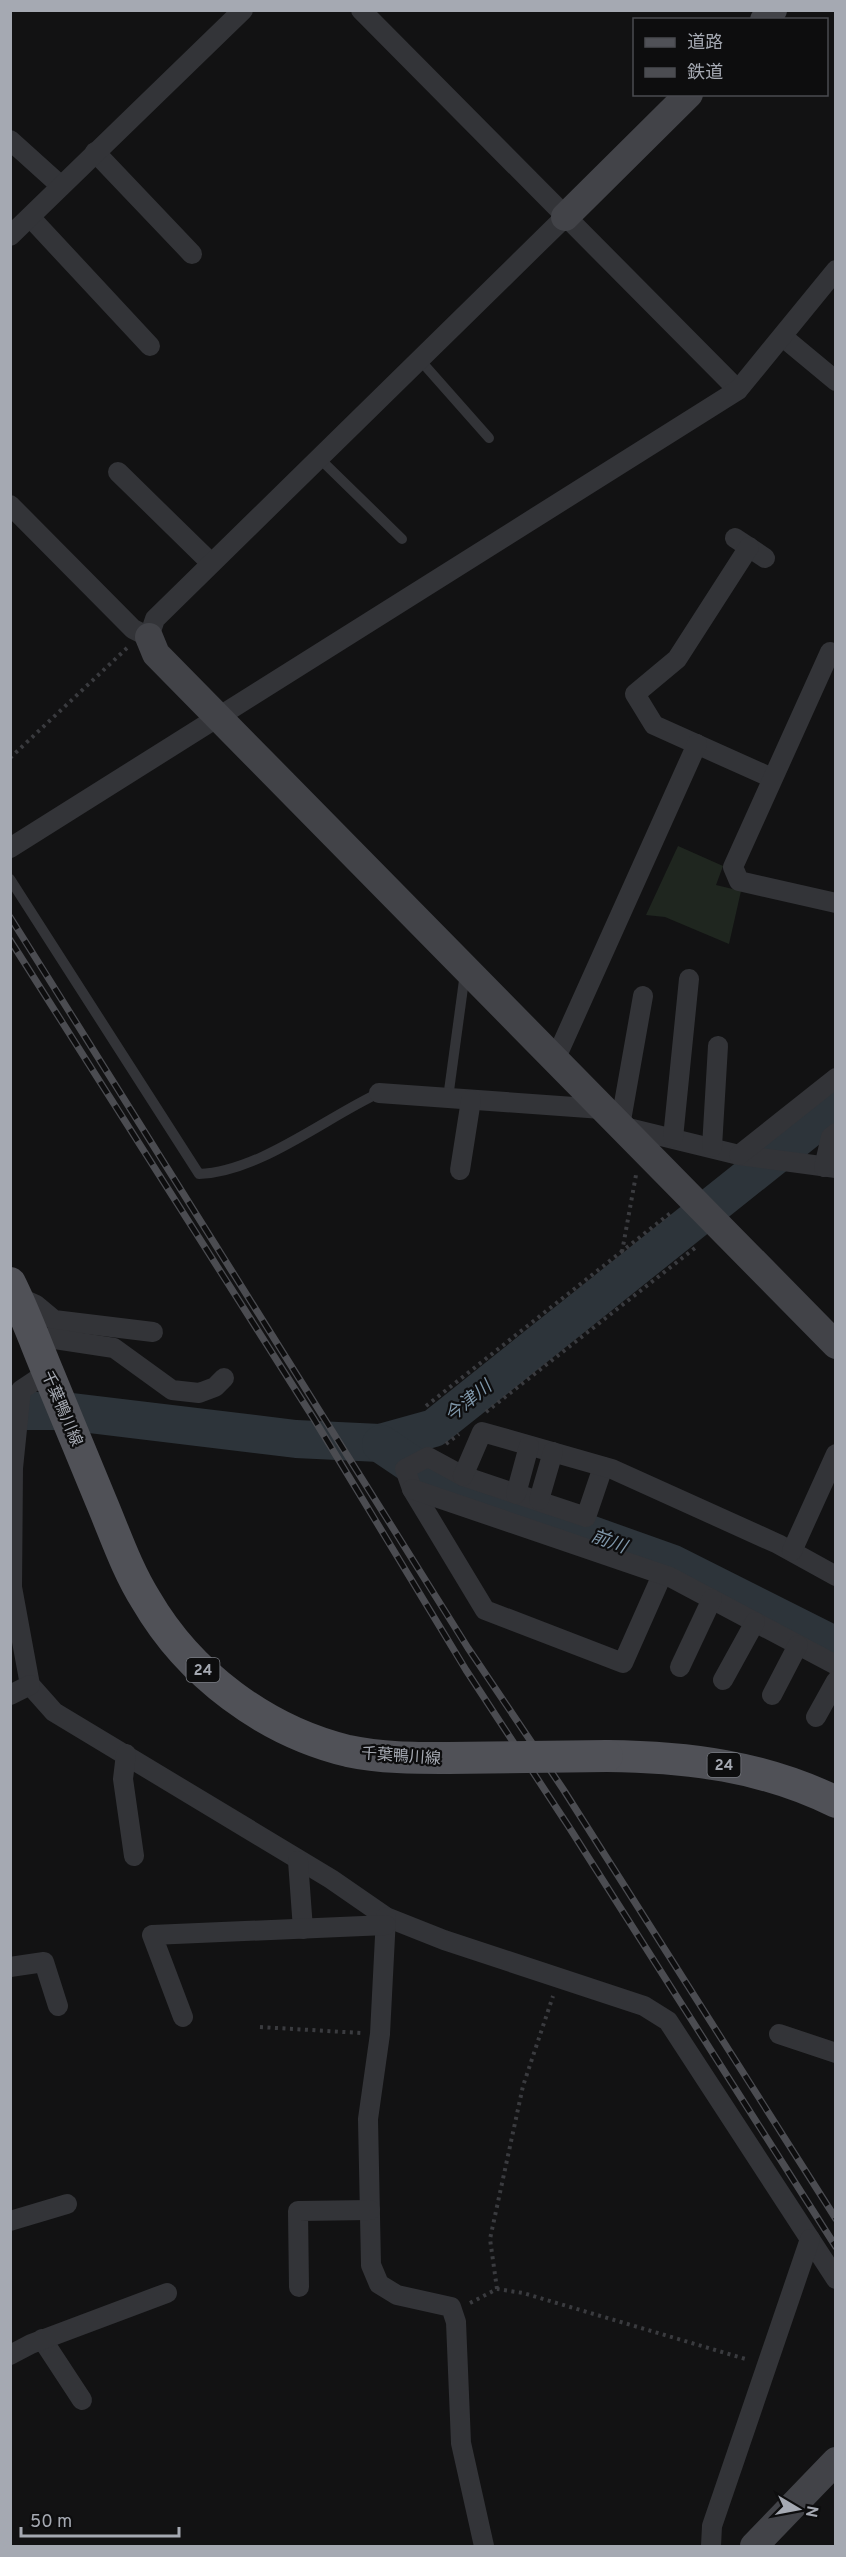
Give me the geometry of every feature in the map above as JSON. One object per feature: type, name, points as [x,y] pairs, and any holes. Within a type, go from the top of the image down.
[{"type":"main road","name":"千葉鴨川線","points":[[14,1290],[146,1600],[174,1639],[231,1695],[267,1719],[305,1738],[349,1751],[394,1758],[655,1757],[740,1767],[805,1787],[836,1802]]},
{"type":"street","points":[[11,235],[243,10]]},
{"type":"street","points":[[362,10],[738,390]]},
{"type":"street","points":[[687,96],[155,619],[149,637],[156,654],[217,717],[836,1345]]},
{"type":"street","points":[[10,140],[61,186]]},
{"type":"street","points":[[95,152],[192,254]]},
{"type":"street","points":[[30,217],[150,346]]},
{"type":"street","points":[[10,848],[738,390],[783,338],[836,270]]},
{"type":"street","points":[[783,338],[836,381]]},
{"type":"street","points":[[118,472],[211,563]]},
{"type":"street","points":[[10,505],[133,629],[149,637]]},
{"type":"street","points":[[750,548],[677,659],[635,694],[654,725],[772,778]]},
{"type":"street","points":[[836,655],[830,652],[733,867],[739,881],[836,903]]},
{"type":"street","points":[[555,1060],[697,744]]},
{"type":"street","points":[[673,1138],[688,978]]},
{"type":"street","points":[[611,1118],[643,996]]},
{"type":"street","points":[[712,1148],[718,1047]]},
{"type":"street","points":[[739,1155],[836,1078]]},
{"type":"street","points":[[379,1093],[471,1100],[611,1118],[673,1138],[739,1155],[830,1167],[831,1137],[836,1133]]},
{"type":"street","points":[[460,1170],[471,1100]]},
{"type":"street","points":[[14,1290],[54,1320],[153,1332]]},
{"type":"street","points":[[35,1336],[114,1348],[172,1390],[199,1393],[214,1387],[224,1378]]},
{"type":"street","points":[[48,1372],[21,1390],[13,1468],[11,1573],[30,1684],[54,1712],[331,1879],[386,1921],[644,2006],[668,2021],[836,2278]]},
{"type":"street","points":[[463,1476],[482,1432],[603,1467],[792,1551],[836,1575]]},
{"type":"street","points":[[516,1494],[529,1446]]},
{"type":"street","points":[[539,1500],[553,1452]]},
{"type":"street","points":[[792,1551],[836,1454]]},
{"type":"street","points":[[603,1467],[586,1517],[463,1476],[429,1457],[405,1469],[412,1489],[485,1610],[623,1663],[662,1575]]},
{"type":"street","points":[[412,1489],[662,1575],[836,1665]]},
{"type":"street","points":[[680,1667],[711,1599]]},
{"type":"street","points":[[723,1680],[755,1622]]},
{"type":"street","points":[[772,1695],[798,1645]]},
{"type":"street","points":[[816,1717],[836,1682]]},
{"type":"street","points":[[10,1695],[30,1684]]},
{"type":"street","points":[[126,1755],[123,1779],[134,1856]]},
{"type":"street","points":[[298,1861],[303,1929]]},
{"type":"street","points":[[183,2017],[152,1935],[303,1929],[386,1921]]},
{"type":"street","points":[[386,1921],[380,2034],[368,2119],[371,2265],[379,2284],[397,2295],[451,2307],[456,2322],[461,2443],[484,2547]]},
{"type":"street","points":[[10,1967],[44,1962],[58,2006]]},
{"type":"street","points":[[779,2034],[836,2053]]},
{"type":"street","points":[[10,2221],[67,2204]]},
{"type":"street","points":[[299,2288],[298,2211],[370,2210]]},
{"type":"street","points":[[711,2547],[712,2526],[810,2239]]},
{"type":"street","points":[[10,2355],[42,2339],[167,2293]]},
{"type":"street","points":[[42,2339],[82,2400]]},
{"type":"street","points":[[754,2547],[836,2461]]},
{"type":"lane","points":[[420,360],[489,438]]},
{"type":"lane","points":[[319,458],[402,539]]},
{"type":"lane","points":[[10,879],[199,1174],[219,1173],[299,1139],[355,1104],[379,1093]]},
{"type":"lane","points":[[448,1098],[466,969]]},
{"type":"path","points":[[10,759],[132,644],[149,637]]},
{"type":"path","points":[[622,1252],[641,1148]]},
{"type":"path","points":[[426,1406],[690,1197]]},
{"type":"path","points":[[484,1414],[695,1248]]},
{"type":"path","points":[[429,1457],[465,1428]]},
{"type":"path","points":[[498,2289],[490,2239],[504,2164],[523,2086],[558,1978]]},
{"type":"path","points":[[260,2027],[380,2034]]},
{"type":"path","points":[[452,2312],[498,2289],[523,2293],[767,2365]]},
{"type":"shaded area","points":[[678,846],[723,866],[716,885],[741,891],[729,944],[665,917],[646,915]]},
{"type":"waterway","name":"今津川","points":[[10,1411],[64,1411],[296,1439],[380,1443],[434,1428],[836,1107]]},
{"type":"waterway","name":"前川","points":[[381,1444],[430,1477],[673,1564],[836,1646]]},
{"type":"railway","points":[[10,917],[468,1648],[563,1789],[836,2219]]},
{"type":"railway","points":[[10,940],[314,1419],[466,1670],[569,1827],[836,2247]]}]
